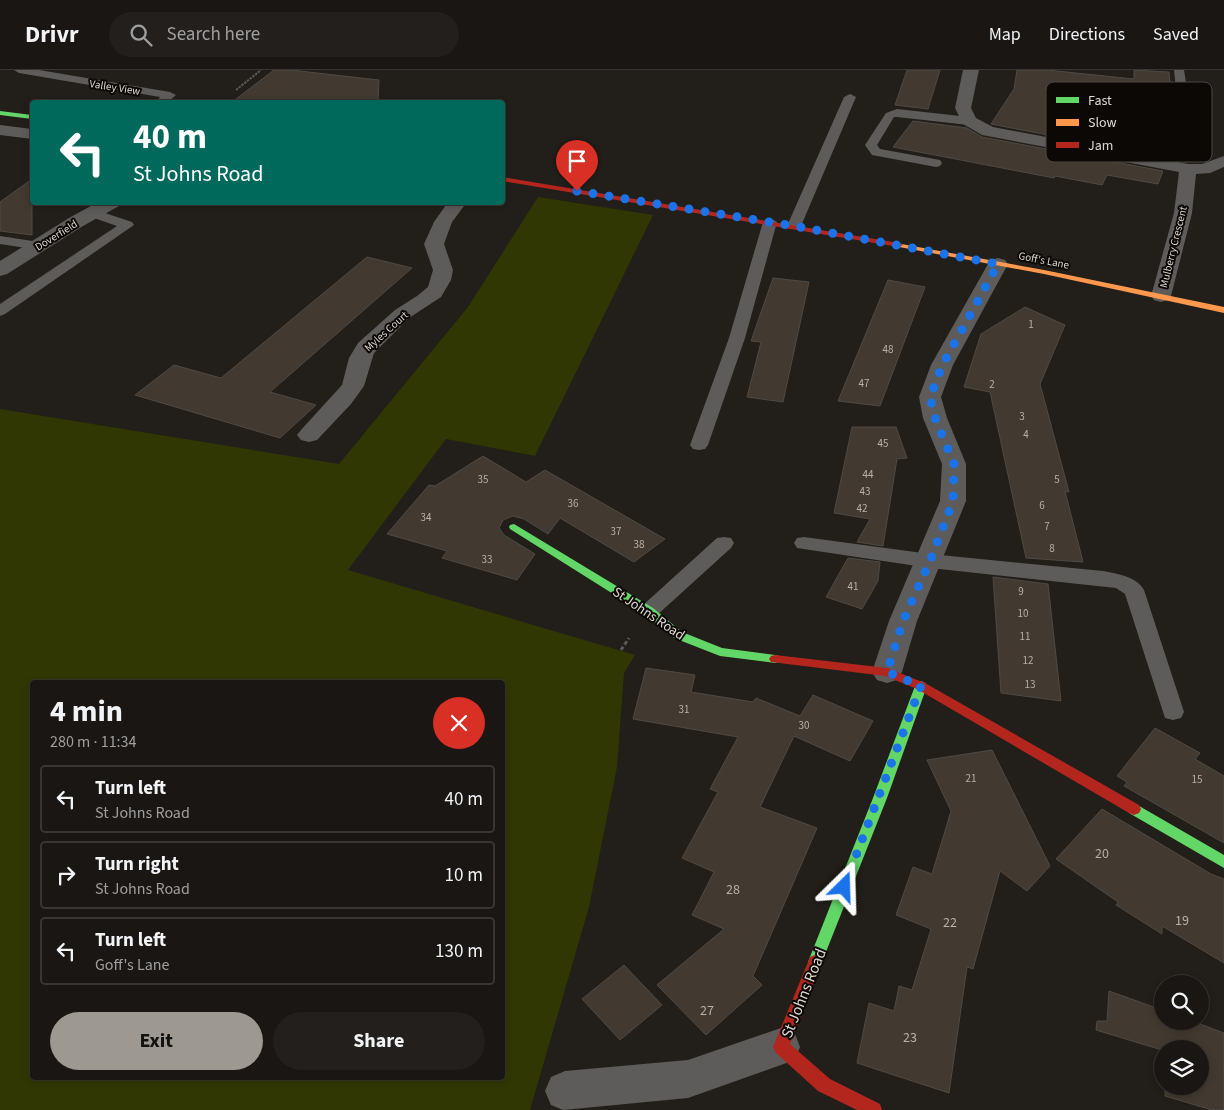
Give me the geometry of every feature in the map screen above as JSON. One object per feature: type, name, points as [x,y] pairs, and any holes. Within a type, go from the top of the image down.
[{"type":"street","points":[[971,70],[964,108],[969,120],[988,131],[1046,142]]},
{"type":"street","points":[[0,113],[30,117]]},
{"type":"street","points":[[0,130],[30,134]]},
{"type":"street","points":[[1157,162],[1188,169],[1204,169],[1224,161]]},
{"type":"street","name":"Mulberry Crescent","points":[[1161,296],[1183,213],[1188,169]]},
{"type":"street","name":"Goff's Lane","points":[[505,180],[794,226],[998,264],[1224,310]]},
{"type":"street","name":"Doverfield","points":[[0,270],[108,205]]},
{"type":"street","name":"Myles Court","points":[[309,434],[354,385],[358,358],[366,348],[404,313],[422,304],[435,291],[444,270],[441,258],[434,244],[442,223],[456,205]]},
{"type":"street","points":[[887,672],[903,621],[930,561],[953,501],[954,464],[935,418],[930,397],[942,366],[998,264]]},
{"type":"street","name":"St Johns Road","points":[[514,527],[649,612],[678,635],[720,652],[887,672],[921,686],[1224,862]]},
{"type":"street","name":"St Johns Road","points":[[565,1091],[688,1079],[781,1047],[880,798],[921,686]]},
{"type":"street","name":"St Johns Road","points":[[781,1047],[824,1085],[874,1110]]},
{"type":"lane","name":"Valley View","points":[[19,70],[170,95],[164,100]]},
{"type":"lane","points":[[794,226],[850,97]]},
{"type":"lane","points":[[936,163],[876,152],[871,146],[890,115],[969,120]]},
{"type":"lane","points":[[0,311],[127,225],[93,213]]},
{"type":"lane","points":[[699,446],[737,338],[770,222]]},
{"type":"lane","points":[[0,240],[39,246]]},
{"type":"lane","points":[[649,612],[724,542]]},
{"type":"lane","points":[[804,543],[930,561],[1102,578],[1122,582],[1134,590],[1173,712]]},
{"type":"path","points":[[236,90],[262,70]]},
{"type":"green space","points":[[538,197],[653,215],[535,456],[446,439],[348,570],[635,655],[624,673],[617,767],[589,907],[530,1110],[0,1110],[0,409],[339,464],[468,307]]},
{"type":"building","points":[[274,70],[291,70],[379,80],[378,100],[235,100]]},
{"type":"building","points":[[907,70],[940,70],[928,109],[895,105]]},
{"type":"building","points":[[1017,70],[1047,70],[1134,79],[1134,70],[1169,72],[1170,82],[1046,82],[1046,135],[991,124],[1014,89]]},
{"type":"building","points":[[913,121],[967,128],[982,137],[1046,149],[1046,162],[1115,162],[1163,171],[1158,184],[1107,175],[1102,185],[1055,176],[1054,178],[893,147]]},
{"type":"building","points":[[30,180],[32,235],[0,231],[0,202]]},
{"type":"building","points":[[367,257],[412,268],[270,392],[316,405],[280,438],[135,395],[174,365],[221,378]]},
{"type":"building","points":[[773,278],[809,282],[783,402],[747,397],[761,342],[751,341]]},
{"type":"building","points":[[888,280],[925,287],[880,406],[838,401]]},
{"type":"building","points":[[1025,307],[1065,325],[1040,384],[1069,492],[1065,491],[1083,562],[1026,558],[990,392],[964,387],[981,334]]},
{"type":"building","points":[[852,427],[896,427],[907,458],[897,459],[883,546],[857,542],[870,519],[834,513]]},
{"type":"building","points":[[483,456],[526,482],[545,470],[665,539],[634,562],[560,518],[548,534],[524,519],[513,516],[503,520],[499,528],[504,535],[535,554],[517,580],[442,558],[447,551],[387,534],[429,485],[435,486]]},
{"type":"building","points":[[848,558],[880,562],[878,581],[862,609],[826,597]]},
{"type":"building","points":[[993,577],[1048,584],[1061,701],[1001,693]]},
{"type":"building","points":[[646,668],[695,675],[691,692],[753,702],[756,698],[800,716],[813,695],[873,721],[850,761],[794,736],[760,807],[817,828],[753,976],[762,985],[706,1035],[657,985],[724,929],[692,915],[714,872],[682,858],[718,792],[710,789],[738,737],[633,719]]},
{"type":"building","points":[[1155,728],[1200,753],[1195,759],[1224,776],[1224,843],[1124,786],[1127,782],[1117,776]]},
{"type":"building","points":[[992,750],[1050,866],[1027,891],[1000,871],[973,969],[967,967],[949,1093],[857,1063],[869,1003],[894,1011],[899,986],[912,990],[931,929],[896,915],[913,867],[932,874],[951,811],[927,760]]},
{"type":"building","points":[[1102,809],[1211,874],[1224,879],[1224,963],[1162,926],[1162,934],[1116,905],[1118,902],[1056,859]]},
{"type":"building","points":[[624,965],[662,1005],[620,1040],[582,999]]},
{"type":"building","points":[[1109,991],[1154,1007],[1154,1030],[1209,1030],[1209,1027],[1224,1033],[1224,1110],[1212,1110],[1165,1096],[1209,1095],[1209,1040],[1154,1040],[1154,1048],[1096,1030],[1097,1021],[1107,1021]]},
{"type":"traffic: fast","points":[[0,113],[30,117]]},
{"type":"traffic: fast","points":[[514,527],[649,611],[678,635],[720,652],[775,659]]},
{"type":"traffic: fast","points":[[815,962],[880,798],[921,686]]},
{"type":"traffic: fast","points":[[1134,809],[1224,862]]},
{"type":"traffic: slow","points":[[899,245],[1044,272],[1224,310]]},
{"type":"traffic: jam","points":[[505,179],[899,245]]},
{"type":"traffic: jam","points":[[775,659],[887,672],[921,686],[1134,809]]},
{"type":"traffic: jam","points":[[815,962],[781,1047],[824,1085],[874,1110]]},
{"type":"route","points":[[577,191],[794,226],[998,264],[942,366],[930,397],[935,418],[954,464],[953,501],[930,561],[903,621],[887,672],[921,686],[880,798],[844,887]]}]
